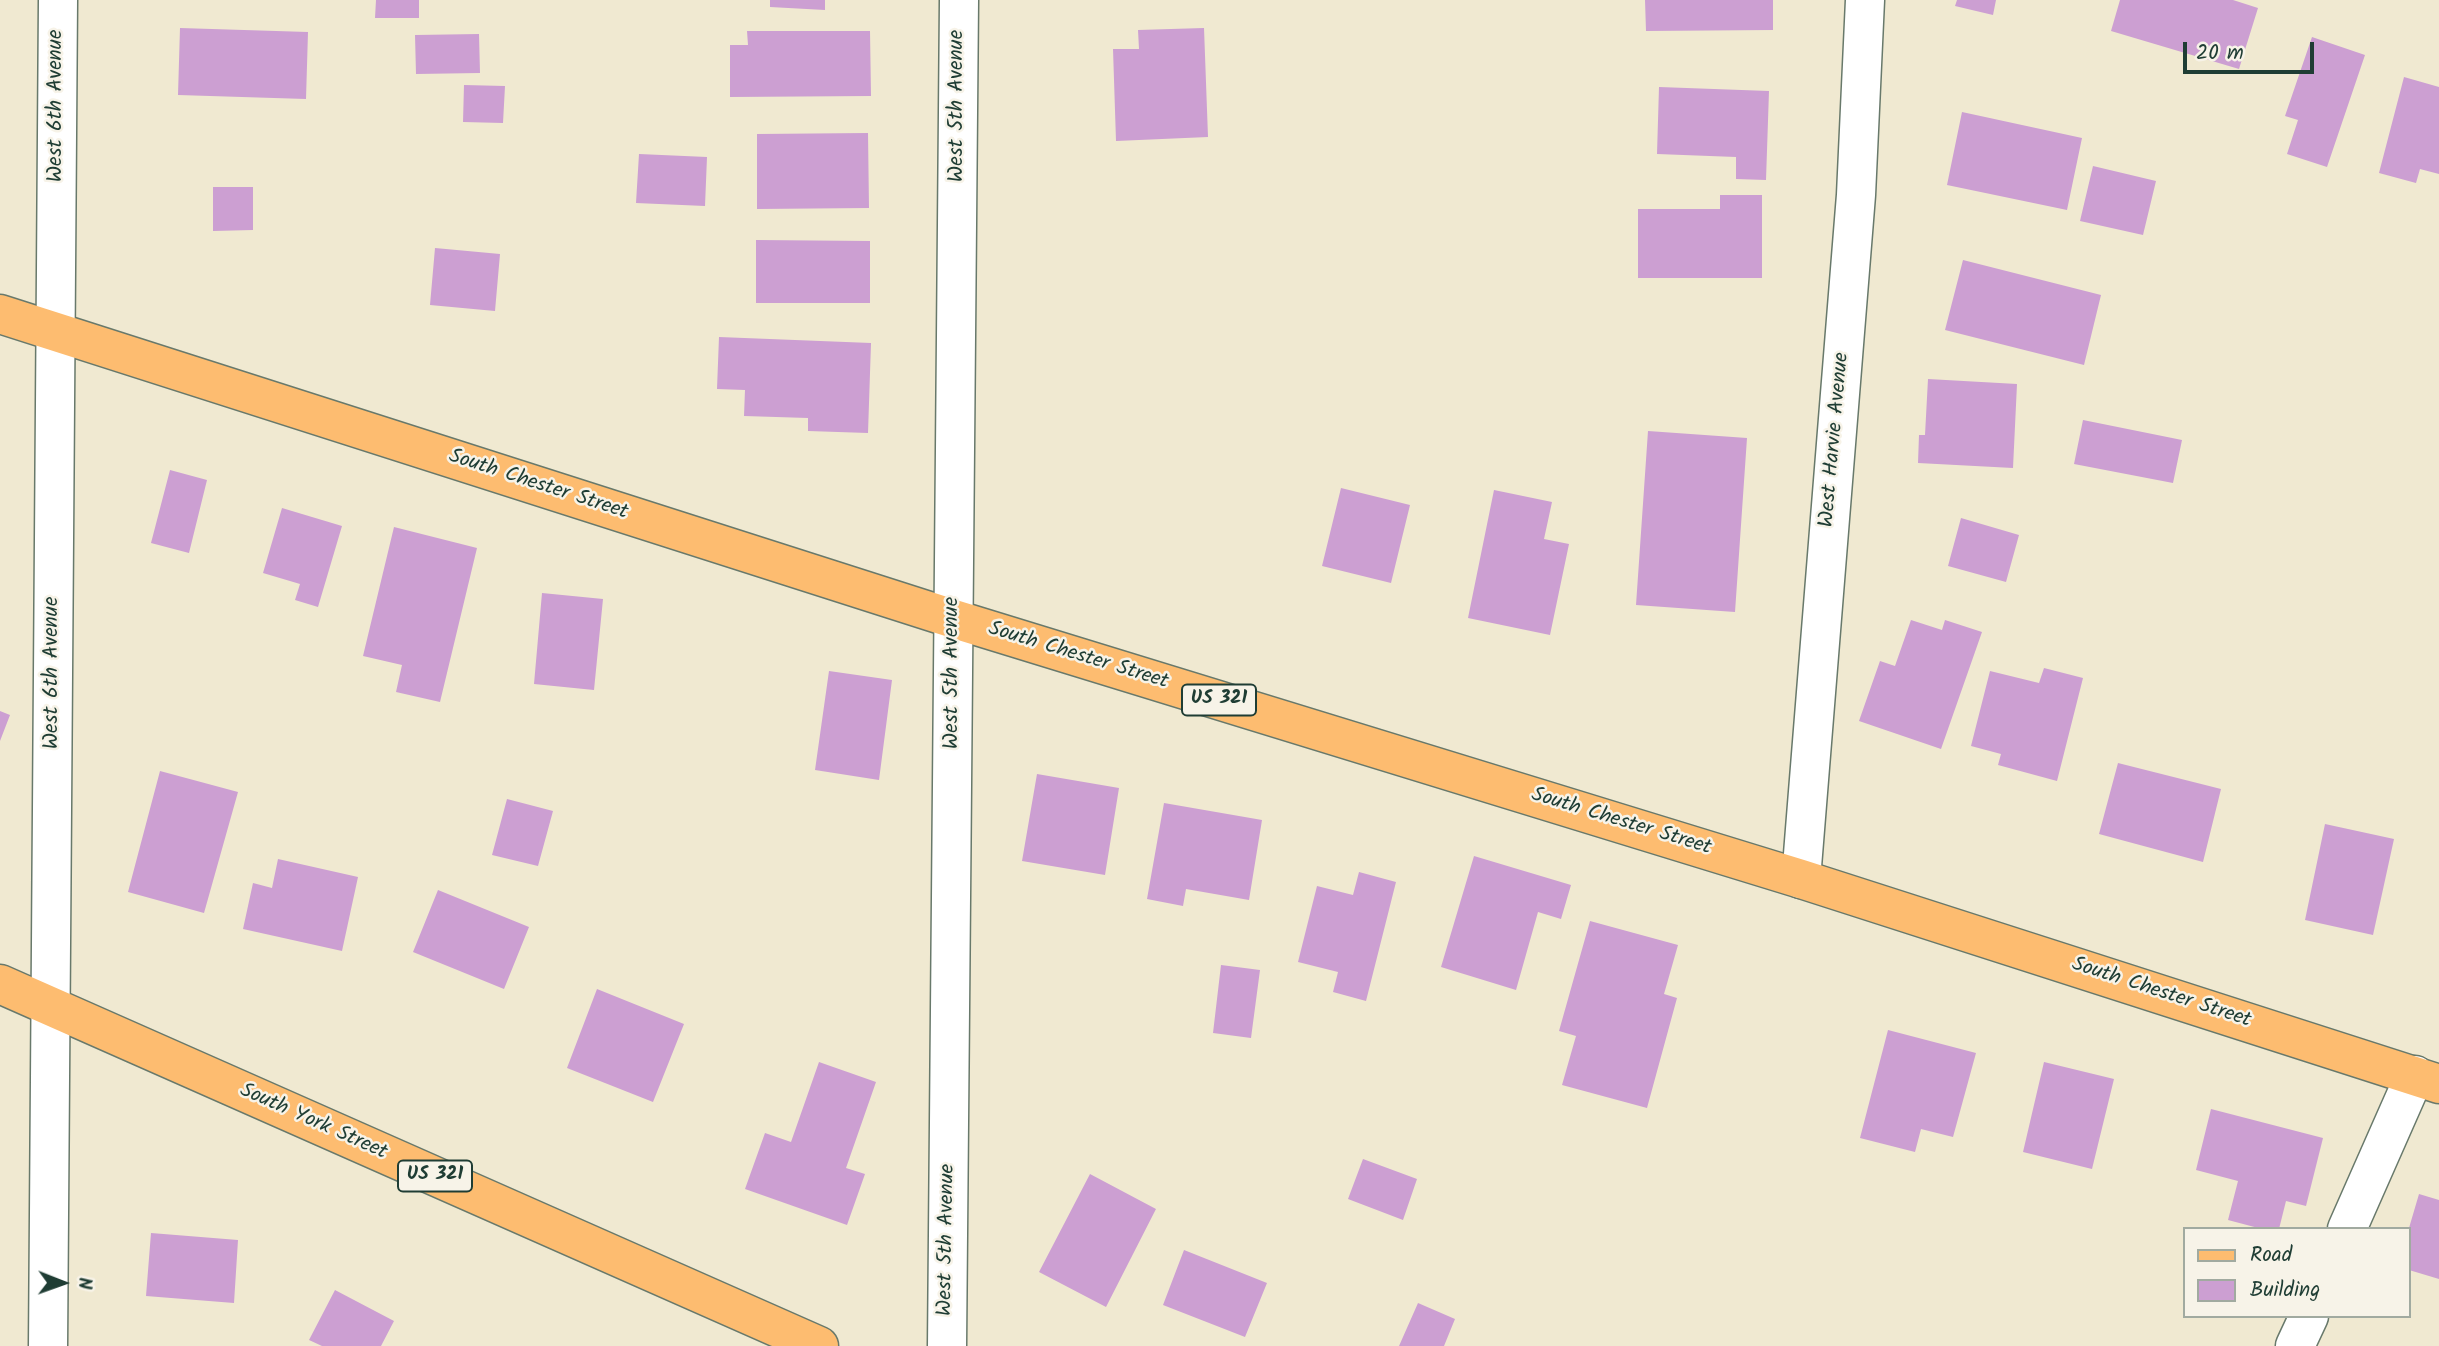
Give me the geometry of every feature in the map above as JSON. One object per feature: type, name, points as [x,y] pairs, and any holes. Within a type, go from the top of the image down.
[{"type":"main road","name":"South Chester Street","points":[[0,314],[954,619],[1801,879],[2427,1079]]},
{"type":"main road","name":"South York Street","points":[[0,984],[819,1346]]},
{"type":"street","name":"West 6th Avenue","points":[[48,1346],[58,0]]},
{"type":"street","name":"West 5th Avenue","points":[[947,1346],[959,0]]},
{"type":"street","name":"West Harvie Avenue","points":[[1801,879],[1856,195],[1865,0]]},
{"type":"street","points":[[2348,1227],[2427,1079]]},
{"type":"street","points":[[2295,1346],[2308,1318]]},
{"type":"building","points":[[376,0],[419,0],[419,18],[375,18]]},
{"type":"building","points":[[770,0],[825,0],[825,10],[770,7]]},
{"type":"building","points":[[1645,0],[1773,0],[1773,30],[1646,31]]},
{"type":"building","points":[[1957,0],[1996,0],[1993,15],[1955,6]]},
{"type":"building","points":[[2120,0],[2233,0],[2258,8],[2239,69],[2111,31]]},
{"type":"building","points":[[180,28],[308,32],[306,99],[178,95]]},
{"type":"building","points":[[1204,28],[1208,137],[1116,141],[1113,49],[1139,49],[1138,30]]},
{"type":"building","points":[[747,31],[870,31],[871,96],[730,97],[730,45],[748,45]]},
{"type":"building","points":[[479,34],[480,73],[416,74],[415,35]]},
{"type":"building","points":[[2312,37],[2365,55],[2327,167],[2287,154],[2298,120],[2285,116]]},
{"type":"building","points":[[2404,77],[2439,87],[2439,174],[2420,169],[2416,183],[2379,173]]},
{"type":"building","points":[[464,85],[505,86],[503,123],[463,122]]},
{"type":"building","points":[[1659,87],[1769,91],[1766,180],[1736,179],[1736,157],[1657,154]]},
{"type":"building","points":[[1962,112],[2082,138],[2067,210],[1947,185]]},
{"type":"building","points":[[868,133],[869,208],[757,209],[757,134]]},
{"type":"building","points":[[639,154],[707,157],[705,206],[636,203]]},
{"type":"building","points":[[2093,166],[2156,181],[2143,235],[2080,221]]},
{"type":"building","points":[[213,187],[253,187],[253,230],[213,231]]},
{"type":"building","points":[[1720,195],[1762,195],[1762,278],[1638,278],[1638,209],[1720,209]]},
{"type":"building","points":[[756,240],[870,241],[870,303],[756,303]]},
{"type":"building","points":[[435,248],[500,254],[495,311],[430,305]]},
{"type":"building","points":[[1963,260],[2101,295],[2084,365],[1945,330]]},
{"type":"building","points":[[719,337],[871,343],[868,433],[808,431],[808,418],[744,416],[745,390],[717,389]]},
{"type":"building","points":[[1928,379],[2017,384],[2013,468],[1918,463],[1919,435],[1925,435]]},
{"type":"building","points":[[2083,420],[2182,440],[2173,483],[2074,464]]},
{"type":"building","points":[[1648,431],[1747,438],[1735,612],[1636,605]]},
{"type":"building","points":[[170,470],[207,480],[189,553],[151,543]]},
{"type":"building","points":[[1341,488],[1410,505],[1391,583],[1322,566]]},
{"type":"building","points":[[1494,490],[1552,502],[1544,539],[1569,544],[1550,635],[1468,618]]},
{"type":"building","points":[[282,508],[342,526],[318,607],[295,600],[300,584],[263,573]]},
{"type":"building","points":[[1961,518],[2019,535],[2006,582],[1948,566]]},
{"type":"building","points":[[394,527],[477,548],[440,702],[396,692],[402,665],[363,656]]},
{"type":"building","points":[[542,593],[603,599],[594,690],[534,684]]},
{"type":"building","points":[[1911,620],[1942,630],[1945,620],[1982,632],[1941,749],[1859,721],[1880,661],[1895,666]]},
{"type":"building","points":[[2044,668],[2083,678],[2057,781],[1998,765],[2001,754],[1971,746],[1990,671],[2039,683]]},
{"type":"building","points":[[829,671],[892,680],[879,780],[815,770]]},
{"type":"building","points":[[0,711],[10,715],[0,741]]},
{"type":"building","points":[[2118,763],[2221,789],[2203,862],[2099,834]]},
{"type":"building","points":[[160,771],[238,792],[204,913],[128,892]]},
{"type":"building","points":[[1037,774],[1119,788],[1105,875],[1022,861]]},
{"type":"building","points":[[507,799],[553,811],[538,866],[492,855]]},
{"type":"building","points":[[1164,803],[1262,820],[1249,900],[1186,889],[1183,906],[1147,899]]},
{"type":"building","points":[[2325,824],[2394,839],[2373,935],[2305,920]]},
{"type":"building","points":[[1474,856],[1571,885],[1561,919],[1538,912],[1516,990],[1441,967]]},
{"type":"building","points":[[278,859],[358,877],[342,951],[243,929],[253,883],[272,888]]},
{"type":"building","points":[[1359,872],[1396,882],[1366,1001],[1333,992],[1338,972],[1298,962],[1317,886],[1353,895]]},
{"type":"building","points":[[438,890],[529,927],[504,989],[413,952]]},
{"type":"building","points":[[1590,921],[1678,945],[1664,994],[1677,998],[1647,1108],[1562,1085],[1576,1036],[1559,1031]]},
{"type":"building","points":[[1221,965],[1260,970],[1251,1038],[1213,1033]]},
{"type":"building","points":[[597,989],[684,1024],[653,1102],[567,1068]]},
{"type":"building","points":[[1888,1030],[1976,1053],[1953,1137],[1921,1129],[1915,1152],[1860,1138]]},
{"type":"building","points":[[819,1062],[876,1082],[846,1168],[865,1174],[847,1225],[745,1189],[765,1133],[791,1142]]},
{"type":"building","points":[[2044,1062],[2114,1079],[2092,1169],[2023,1152]]},
{"type":"building","points":[[2211,1109],[2323,1138],[2306,1206],[2286,1201],[2280,1227],[2254,1227],[2228,1220],[2238,1181],[2196,1170]]},
{"type":"building","points":[[1363,1159],[1417,1179],[1403,1220],[1348,1199]]},
{"type":"building","points":[[1090,1174],[1156,1209],[1106,1307],[1039,1272]]},
{"type":"building","points":[[2419,1194],[2439,1200],[2439,1279],[2411,1271],[2409,1227]]},
{"type":"building","points":[[151,1233],[238,1240],[234,1303],[146,1296]]},
{"type":"building","points":[[1184,1250],[1267,1283],[1245,1337],[1163,1305]]},
{"type":"building","points":[[335,1290],[394,1321],[381,1346],[322,1346],[309,1340]]},
{"type":"building","points":[[1418,1303],[1455,1319],[1444,1346],[1399,1346]]}]
